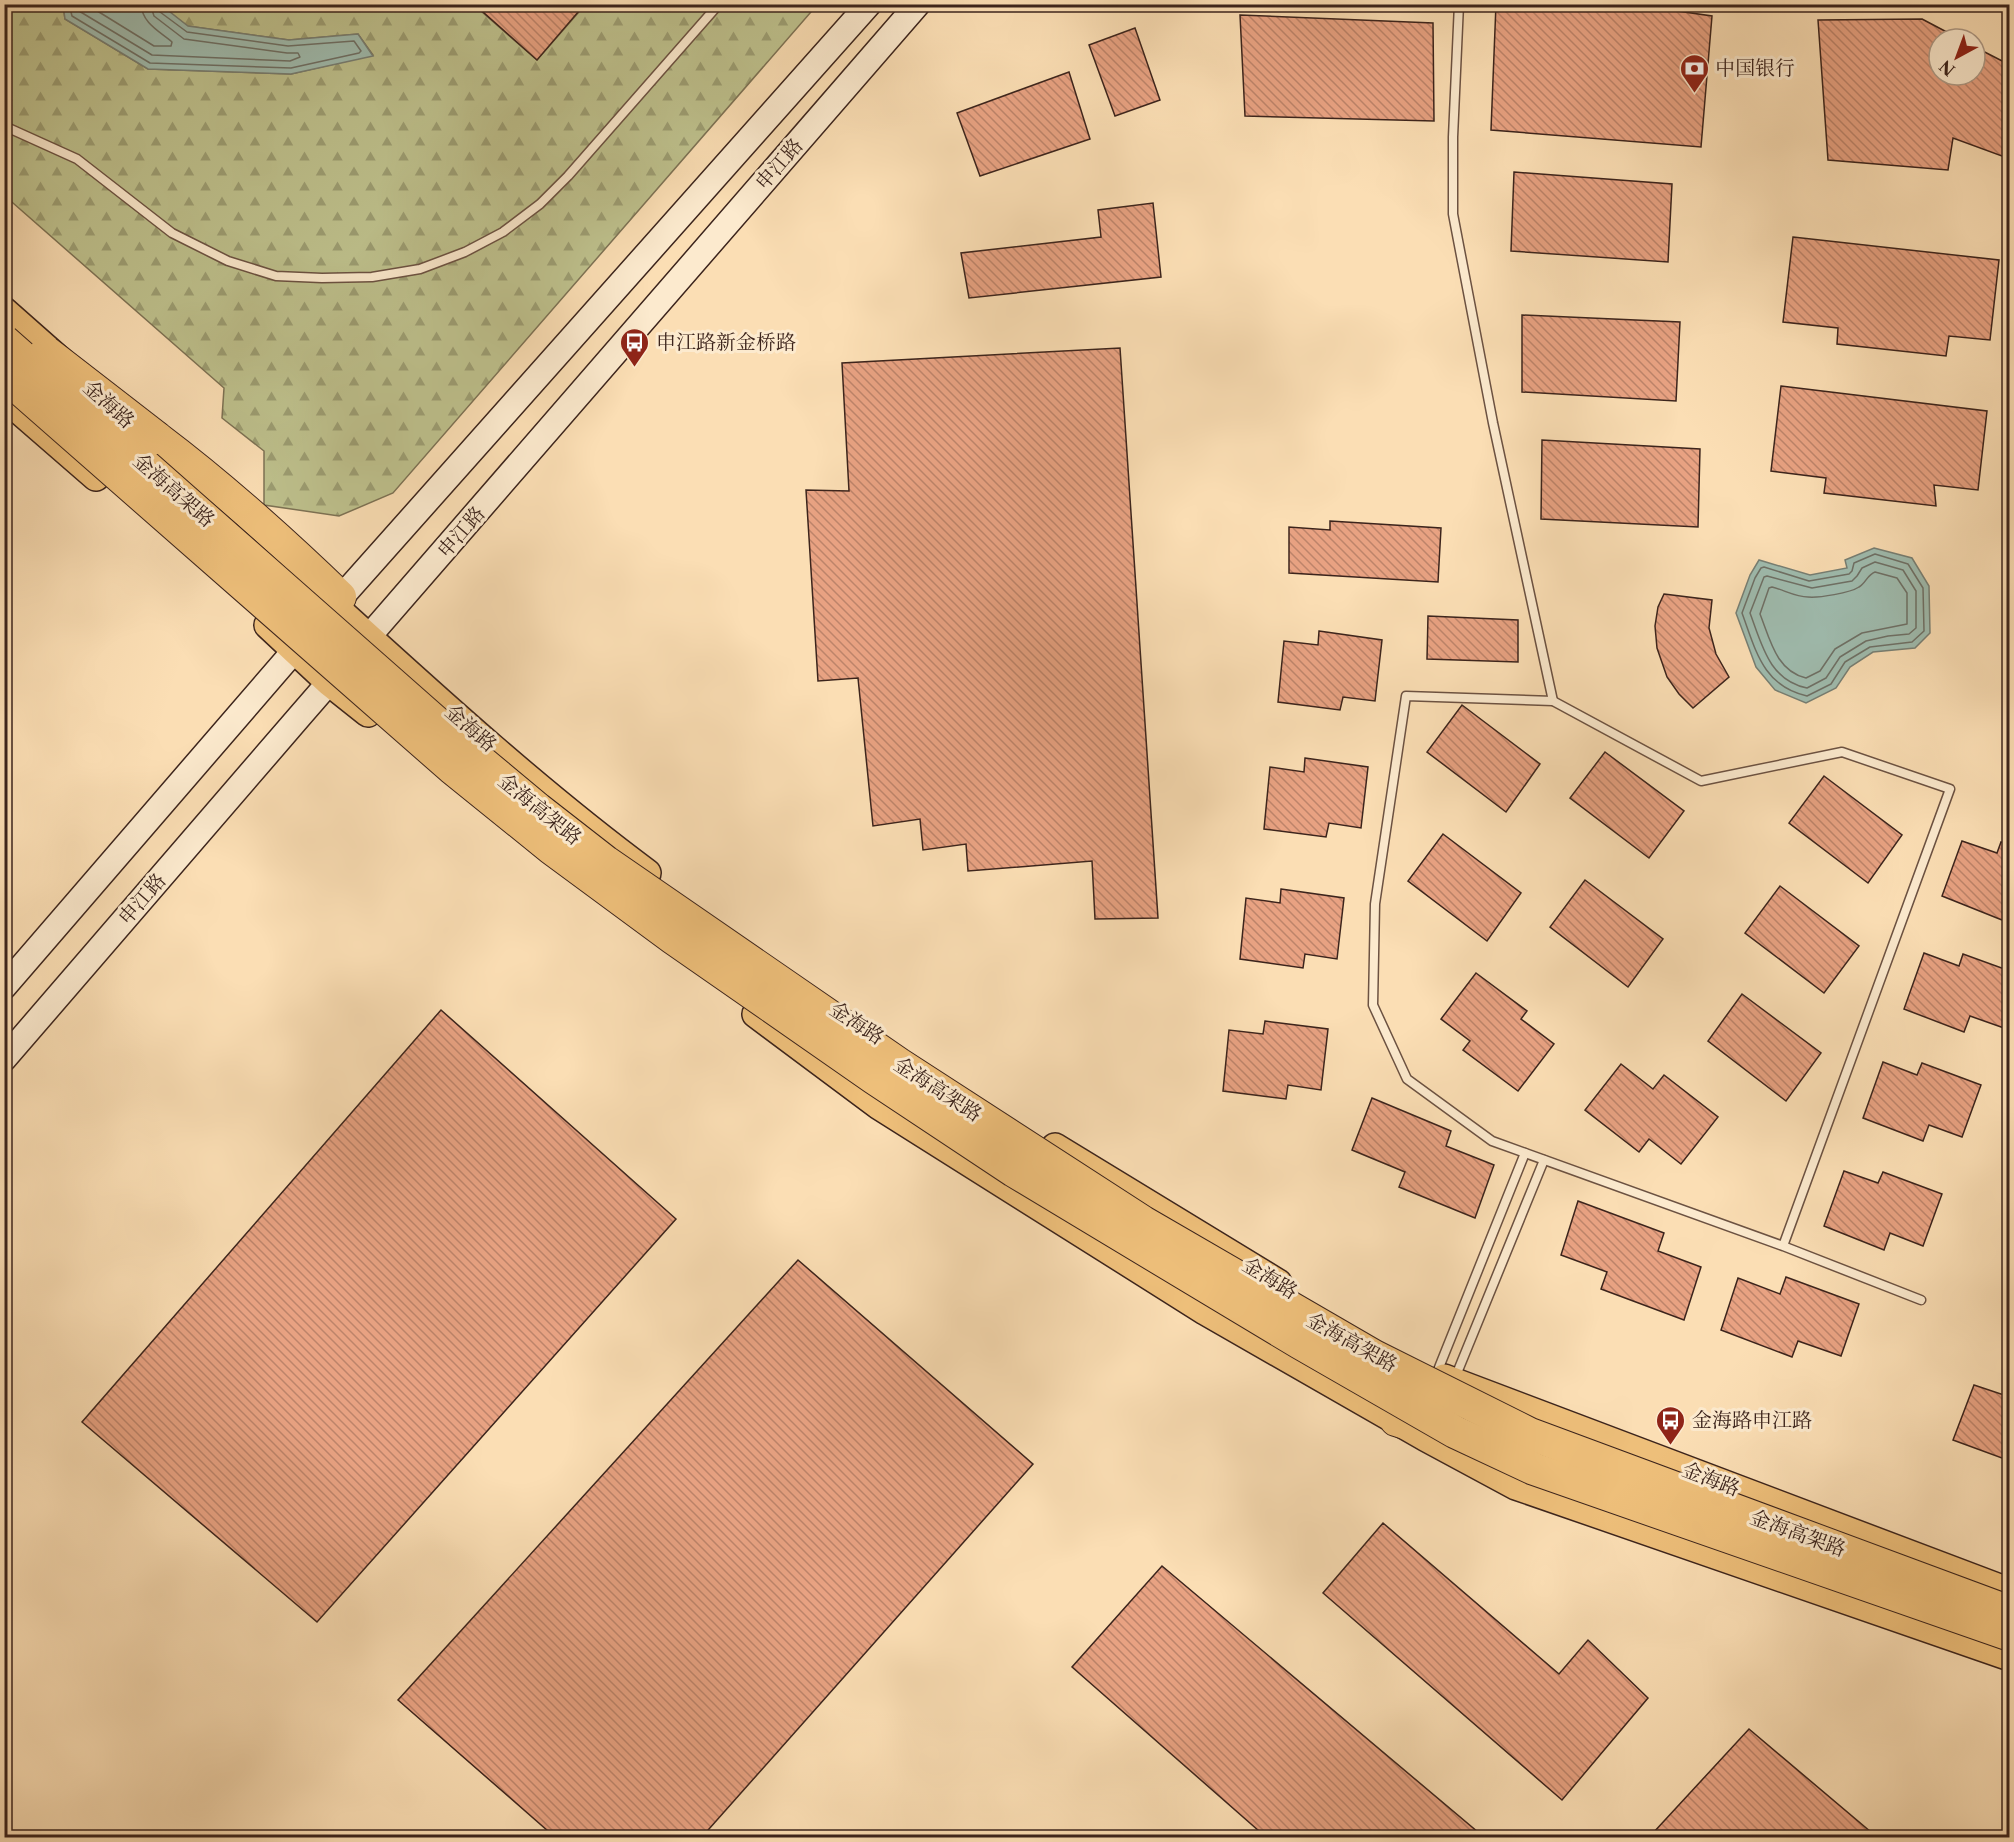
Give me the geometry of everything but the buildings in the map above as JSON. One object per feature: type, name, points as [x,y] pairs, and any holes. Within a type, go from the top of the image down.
[{"type":"highway","points":[[4,321],[211,479],[300,559],[337,601]]},
{"type":"highway","name":"金海高架路","points":[[4,341],[472,754],[606,862],[899,1064],[1143,1222],[1374,1356],[1530,1434],[2010,1612]]},
{"type":"highway","name":"金海高架路","points":[[4,375],[452,768],[551,848],[673,938],[1014,1172],[1300,1343],[1465,1437],[1534,1469],[2010,1635]]},
{"type":"highway","points":[[1396,1420],[1415,1426],[1503,1471],[2010,1648]]},
{"type":"main road","name":"申江路","points":[[4,987],[337,601],[869,4]]},
{"type":"main road","name":"申江路","points":[[4,1059],[918,4]]},
{"type":"main road","name":"金海路","points":[[4,311],[337,601],[369,638],[585,826],[779,971],[950,1083],[1416,1367],[2010,1592]]},
{"type":"main road","points":[[4,397],[266,623],[329,682],[544,855],[878,1105],[1205,1311],[1516,1486],[2010,1656]]},
{"type":"lane","points":[[4,126],[77,159],[172,233],[228,261],[276,276],[322,278],[372,277],[420,269],[465,252],[503,232],[540,204],[568,176],[719,4]]},
{"type":"lane","points":[[1458,4],[1453,137],[1453,214],[1493,423],[1553,701]]},
{"type":"lane","points":[[1783,1246],[1950,789],[1842,752],[1701,781],[1553,701],[1406,696],[1374,904],[1373,1005],[1407,1079],[1492,1141],[1783,1246],[1921,1300]]},
{"type":"lane","points":[[1445,1378],[1525,1153]]},
{"type":"lane","points":[[1445,1378],[1544,1160]]},
{"type":"green space","points":[[5,5],[63,5],[65,19],[148,69],[291,74],[373,55],[358,34],[289,40],[187,26],[161,5],[474,5],[537,60],[585,5],[817,5],[393,493],[339,516],[264,505],[264,451],[222,418],[224,388],[5,196]]},
{"type":"water","points":[[63,5],[161,5],[188,26],[289,40],[358,34],[373,56],[291,74],[148,69],[65,19]]},
{"type":"water","points":[[1874,548],[1912,558],[1929,586],[1930,633],[1915,648],[1873,652],[1850,667],[1836,688],[1806,703],[1775,690],[1756,667],[1736,613],[1750,575],[1759,560],[1810,575],[1847,568],[1845,560]]},
{"type":"place","name":"中国银行","points":[[1694,94]]},
{"type":"place","name":"申江路新金桥路","points":[[635,368]]},
{"type":"place","name":"金海路申江路","points":[[1671,1446]]}]
